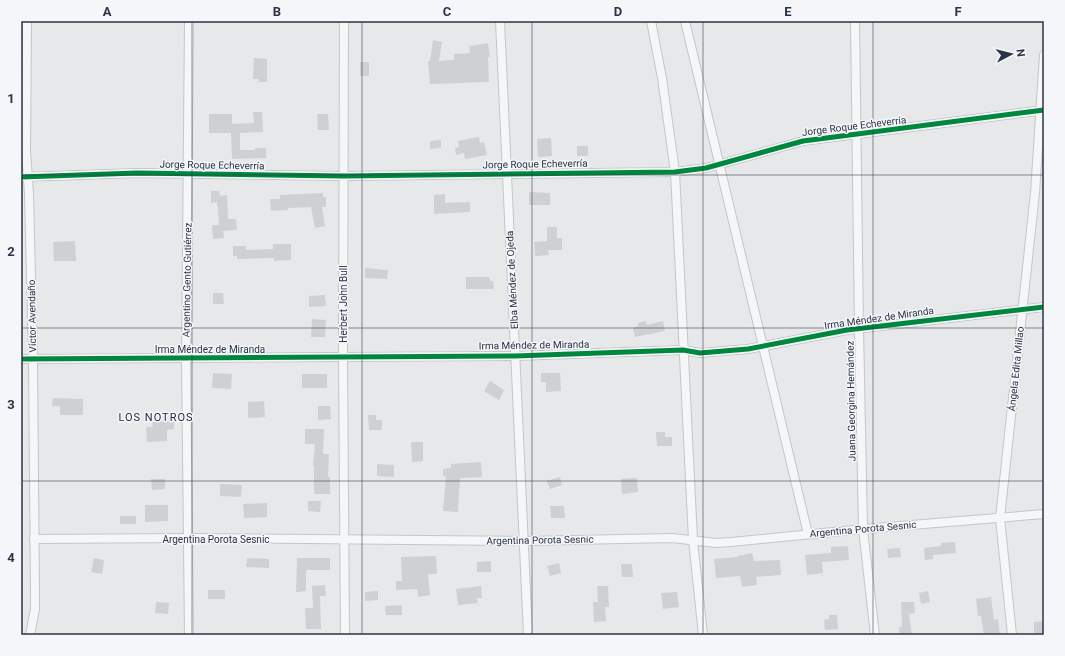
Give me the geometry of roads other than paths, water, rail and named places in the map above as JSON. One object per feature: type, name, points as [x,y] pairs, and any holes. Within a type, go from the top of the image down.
[{"type":"street","name":"Víctor Avendaño","points":[[27,21],[26,151],[24,177],[29,194],[33,359],[35,609],[30,635]]},
{"type":"street","name":"Argentino Gento Gutiérrez","points":[[188,21],[186,358],[189,635]]},
{"type":"street","name":"Herbert John Bull","points":[[344,21],[343,357],[345,635]]},
{"type":"street","name":"Elba Méndez de Ojeda","points":[[500,21],[528,635]]},
{"type":"street","points":[[651,21],[662,78],[675,172],[693,540],[703,635]]},
{"type":"street","points":[[685,21],[808,534]]},
{"type":"street","name":"Juana Georgina Hernández","points":[[855,21],[858,328],[863,529],[875,635]]},
{"type":"street","name":"Ángela Edita Millao","points":[[1012,635],[1000,518],[1035,193],[1042,111],[1044,55]]},
{"type":"street","name":"Jorge Roque Echeverría","points":[[24,177],[137,173],[344,176],[675,172],[696,170],[719,165],[804,140],[856,135],[1042,111]]},
{"type":"street","name":"Irma Méndez de Miranda","points":[[21,359],[515,356],[683,350],[700,353],[762,347],[858,328],[1044,307]]},
{"type":"street","name":"Argentina Porota Sesnic","points":[[34,539],[188,538],[524,540],[672,538],[731,542],[1044,514]]},
{"type":"district","name":"LOS NOTROS","points":[[156,417]]}]
